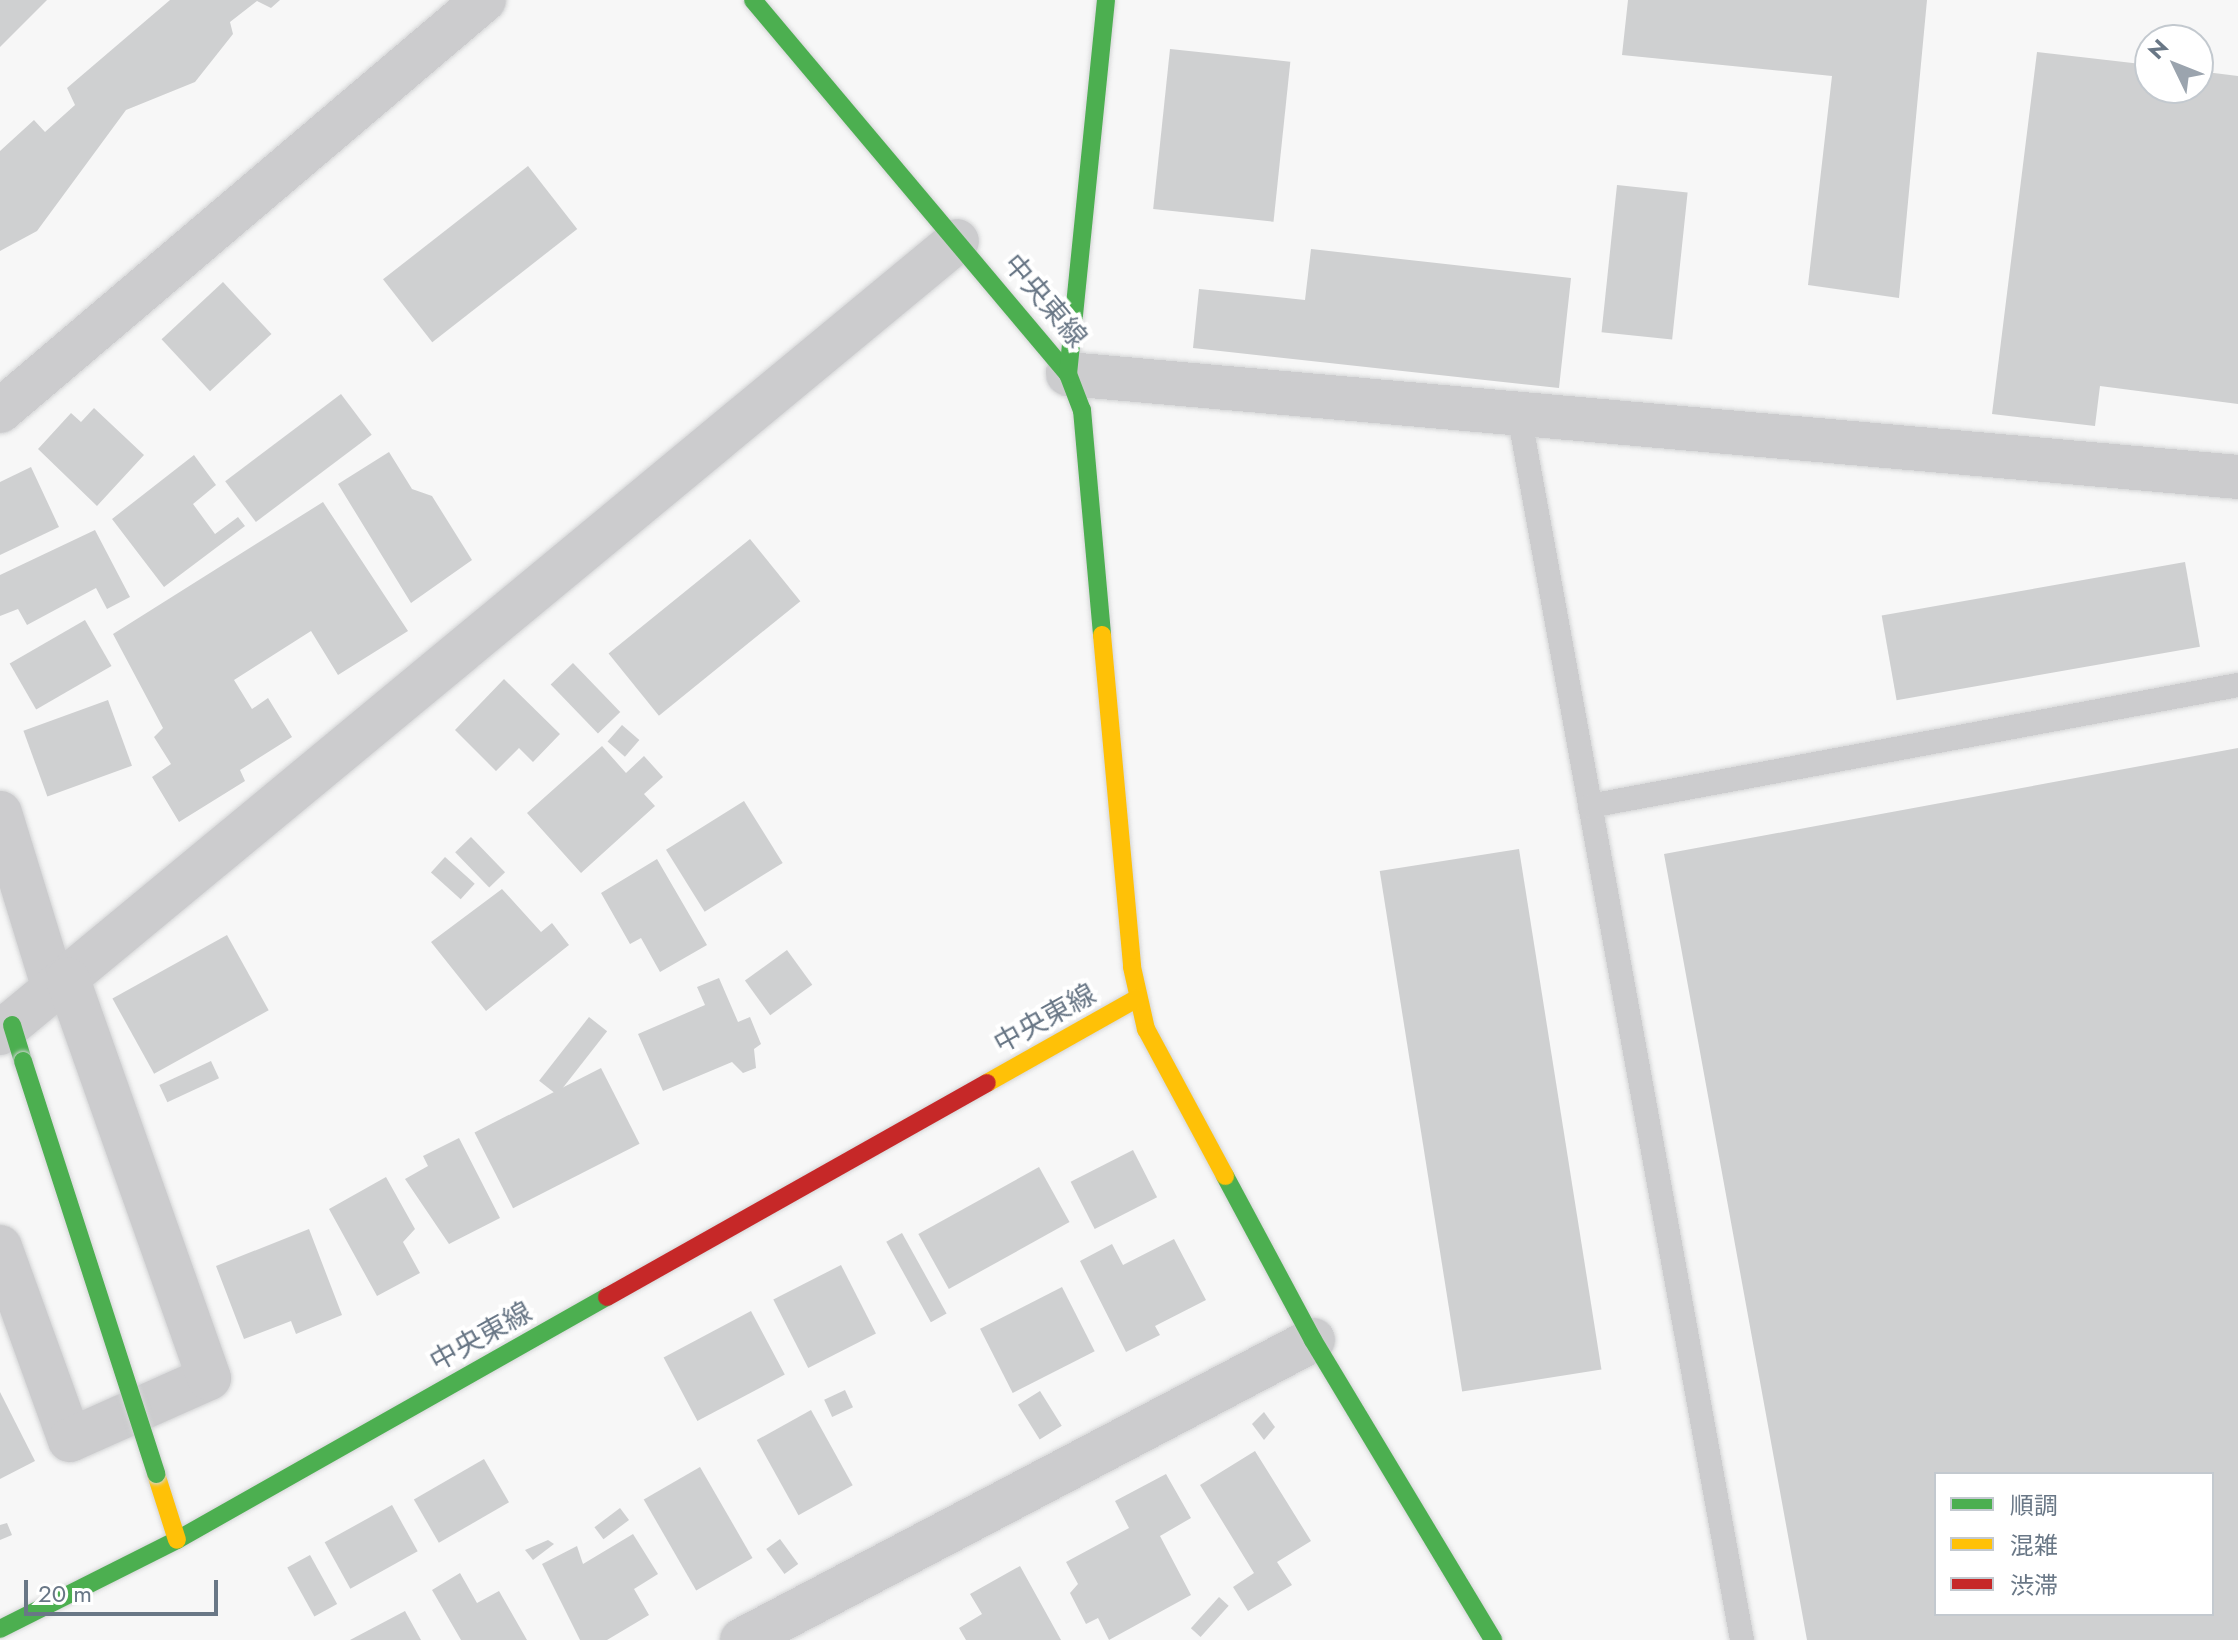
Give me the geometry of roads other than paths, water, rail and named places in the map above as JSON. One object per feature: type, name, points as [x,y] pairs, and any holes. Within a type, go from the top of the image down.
[{"type":"main road","name":"中央東線","points":[[0,1629],[177,1540],[1138,998],[1082,410],[1068,374],[753,0]]},
{"type":"main road","points":[[1068,374],[1106,0]]},
{"type":"main road","points":[[1138,998],[1146,1029],[1313,1340],[1493,1640]]},
{"type":"main road","points":[[12,1040],[177,1540]]},
{"type":"street","points":[[0,411],[484,0]]},
{"type":"street","points":[[12,1040],[61,984],[957,241]]},
{"type":"street","points":[[1068,374],[2238,477]]},
{"type":"street","points":[[0,813],[209,1378],[70,1440],[0,1247]]},
{"type":"street","points":[[742,1640],[1313,1340]]},
{"type":"lane","points":[[1519,414],[1742,1640]]},
{"type":"lane","points":[[1590,806],[2238,685]]}]
